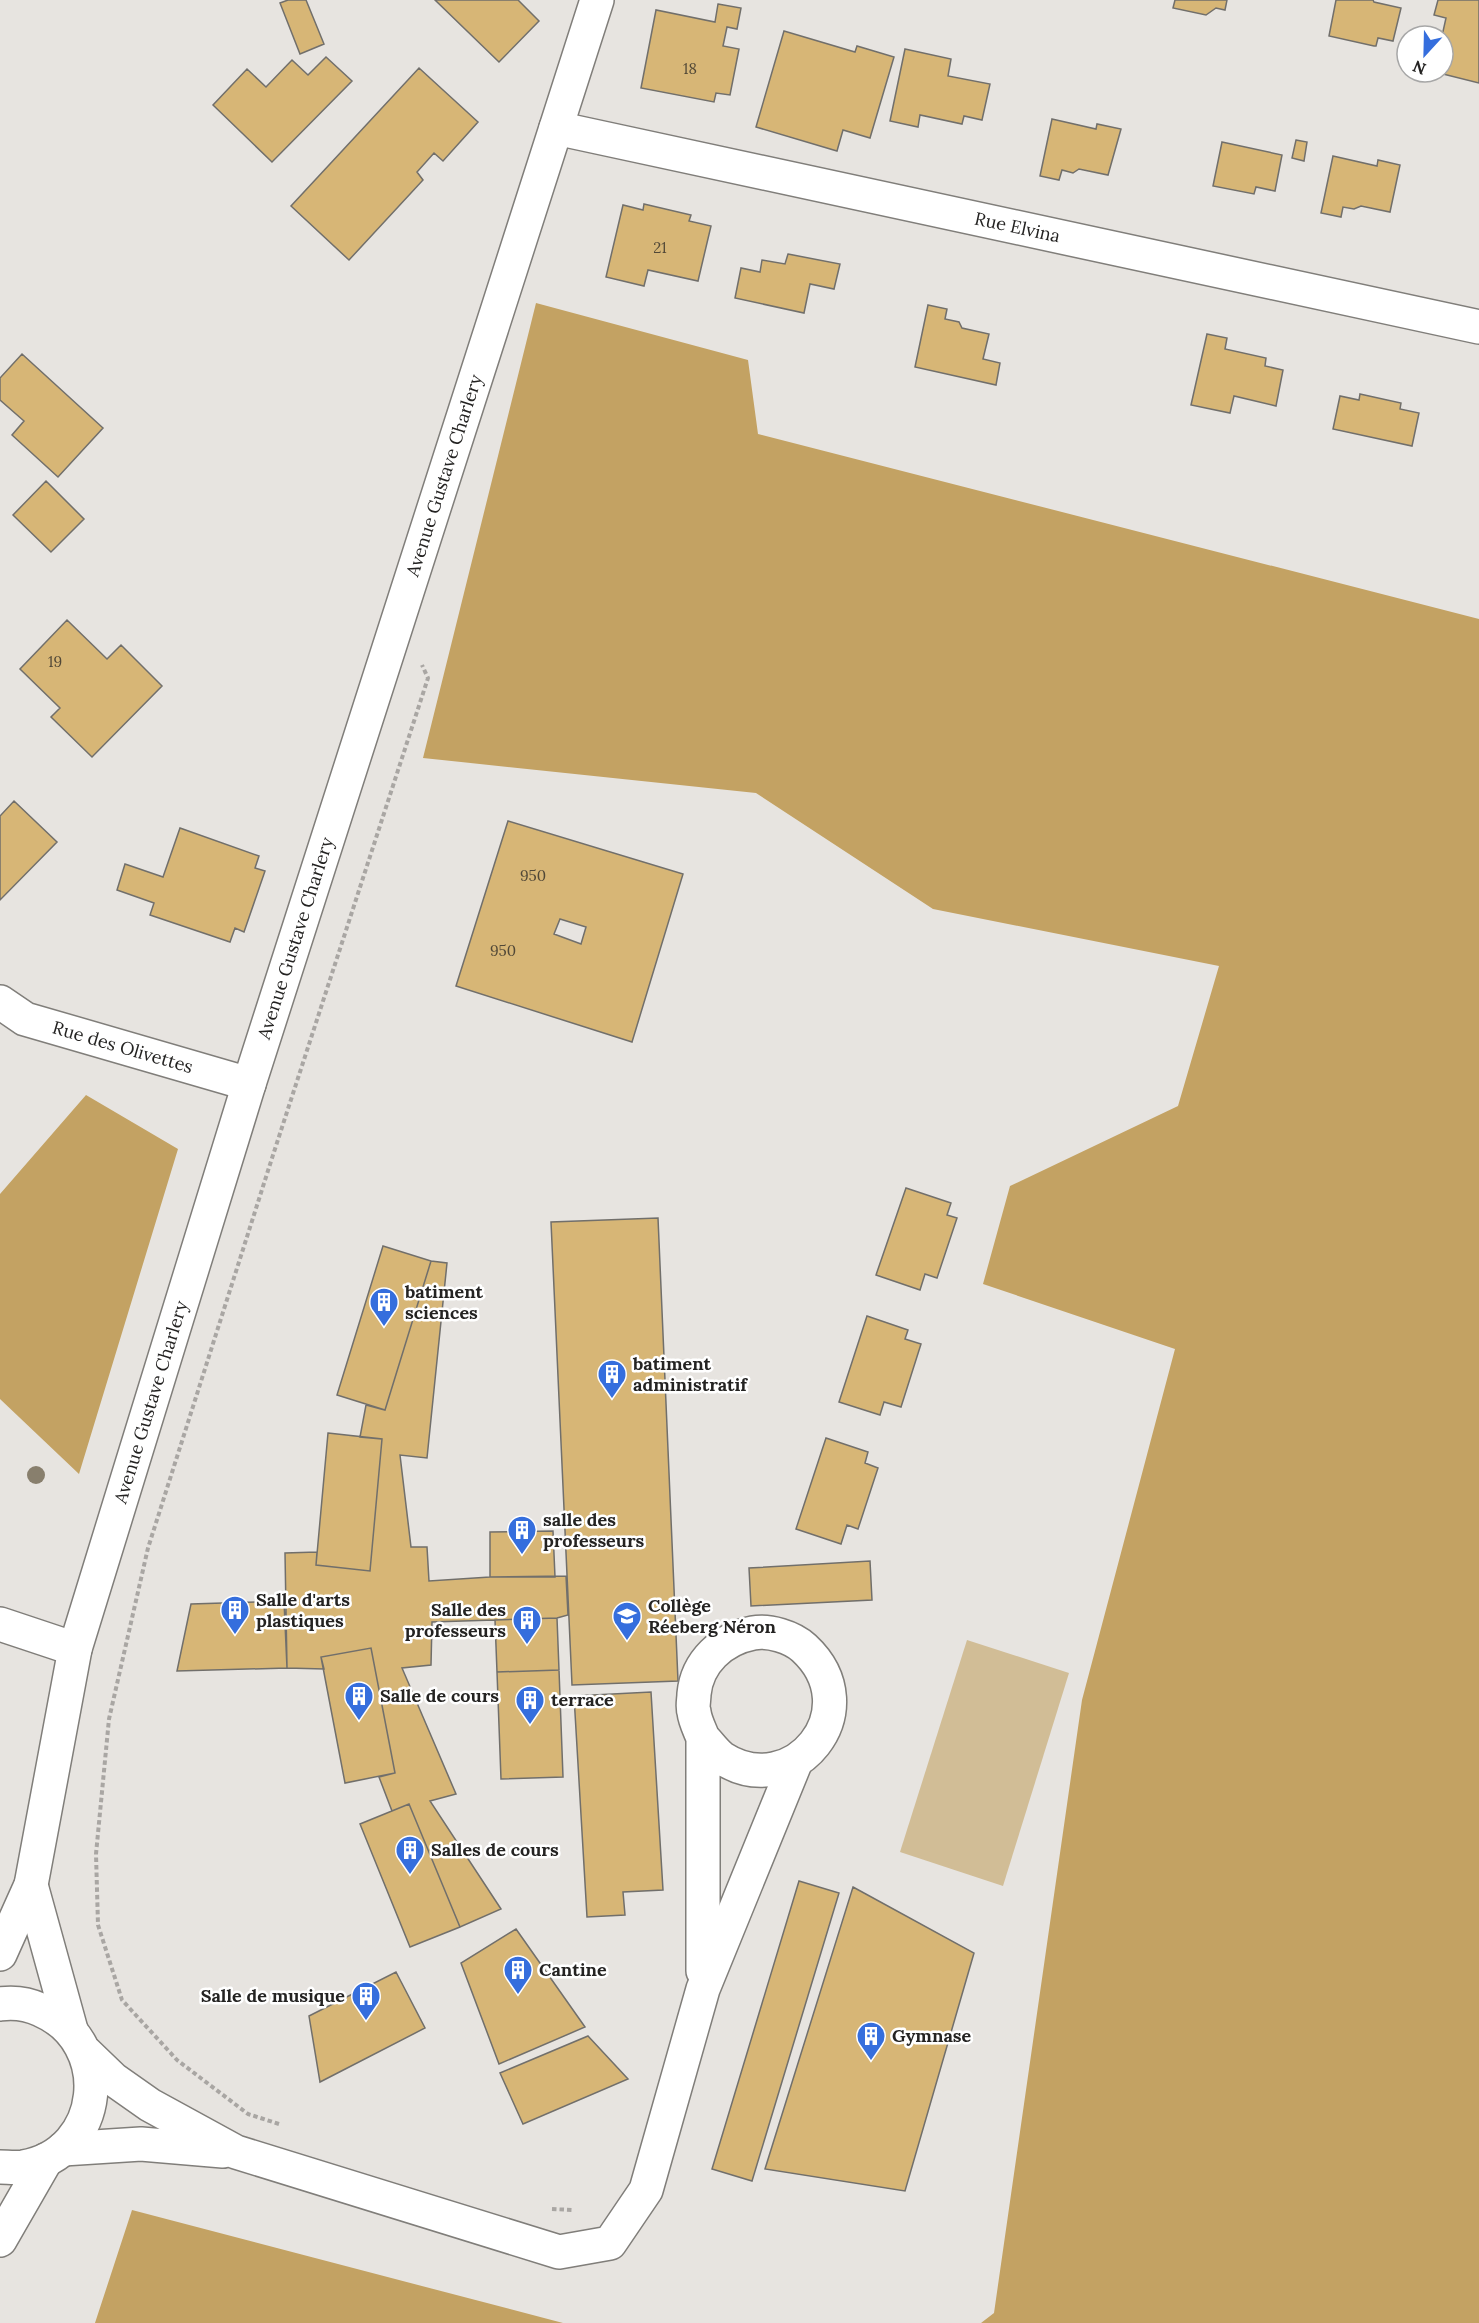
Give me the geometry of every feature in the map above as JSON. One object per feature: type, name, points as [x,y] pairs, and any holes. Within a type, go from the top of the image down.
[{"type":"street","name":"Avenue Gustave Charlery","points":[[0,1954],[31,1885],[75,1649],[249,1084],[597,0]]},
{"type":"street","name":"Rue Elvina","points":[[556,128],[1479,327]]},
{"type":"street","name":"Rue des Olivettes","points":[[0,1002],[25,1018],[249,1084]]},
{"type":"street","points":[[0,1624],[75,1649]]},
{"type":"street","points":[[703,1738],[721,1757],[745,1768],[771,1770],[796,1761],[813,1746],[826,1727],[831,1704],[828,1681],[817,1660],[800,1644],[779,1635],[755,1633],[733,1639],[709,1656],[695,1682],[693,1711],[703,1738],[703,1989]]},
{"type":"street","points":[[0,2004],[8,2002],[32,2006],[53,2015],[113,2079],[150,2105],[237,2152],[559,2252],[610,2243],[646,2190],[703,1989],[796,1761]]},
{"type":"street","name":"Avenue Gustave Charlery","points":[[31,1885],[78,2041],[92,2079],[90,2105],[80,2129],[54,2154]]},
{"type":"street","points":[[0,2167],[23,2167],[54,2154],[141,2144],[237,2152]]},
{"type":"street","points":[[0,2240],[54,2154]]},
{"type":"path","points":[[286,2126],[248,2114],[177,2060],[122,2000],[98,1925],[96,1854],[109,1719],[148,1548],[428,678],[398,616]]},
{"type":"path","points":[[543,2206],[578,2211]]},
{"type":"shaded area","points":[[536,303],[748,360],[758,434],[1479,619],[1479,2323],[981,2323],[994,2313],[1082,1700],[1175,1349],[983,1284],[1010,1186],[1178,1106],[1219,966],[933,909],[756,793],[423,758]]},
{"type":"shaded area","points":[[86,1095],[178,1149],[79,1474],[0,1399],[0,1194]]},
{"type":"shaded area","points":[[967,1640],[1069,1673],[1003,1886],[900,1852]]},
{"type":"shaded area","points":[[132,2210],[563,2323],[95,2323]]},
{"type":"building","points":[[288,0],[306,0],[324,44],[300,54],[280,3]]},
{"type":"building","points":[[435,0],[518,0],[539,21],[499,62]]},
{"type":"building","points":[[1175,0],[1227,0],[1225,10],[1216,8],[1206,15],[1173,8]]},
{"type":"building","points":[[1336,0],[1373,0],[1401,8],[1397,24],[1395,24],[1393,41],[1378,38],[1374,46],[1329,36]]},
{"type":"building","points":[[1438,0],[1479,0],[1479,83],[1455,77],[1455,24],[1445,24],[1446,18],[1434,15]]},
{"type":"building","points":[[718,4],[741,8],[737,29],[727,27],[723,46],[739,49],[730,95],[716,93],[714,102],[641,88],[656,10],[715,22]]},
{"type":"building","points":[[784,31],[855,52],[857,46],[894,57],[870,138],[843,130],[837,151],[756,127]]},
{"type":"building","points":[[905,49],[951,59],[948,76],[990,84],[982,120],[964,116],[962,124],[920,115],[918,127],[890,121]]},
{"type":"building","points":[[326,57],[352,81],[272,162],[213,105],[247,69],[266,87],[292,60],[308,75]]},
{"type":"building","points":[[419,68],[478,122],[443,161],[434,153],[417,172],[423,180],[349,260],[291,206]]},
{"type":"building","points":[[1052,119],[1096,129],[1097,124],[1121,129],[1108,175],[1079,169],[1073,173],[1062,170],[1059,180],[1040,176]]},
{"type":"building","points":[[1296,140],[1307,142],[1304,161],[1292,158]]},
{"type":"building","points":[[1222,142],[1282,155],[1275,191],[1256,187],[1254,194],[1213,186]]},
{"type":"building","points":[[1333,156],[1377,166],[1378,160],[1400,165],[1390,212],[1361,206],[1354,209],[1343,207],[1341,217],[1321,213]]},
{"type":"building","points":[[644,204],[691,215],[689,221],[711,226],[698,281],[648,270],[644,286],[606,277],[623,205],[643,210]]},
{"type":"building","points":[[788,254],[840,264],[834,289],[810,284],[804,313],[735,298],[741,268],[760,272],[762,260],[785,264]]},
{"type":"building","points":[[928,305],[947,309],[945,319],[959,322],[962,328],[989,334],[983,359],[1000,363],[996,385],[915,367]]},
{"type":"building","points":[[1207,334],[1227,338],[1225,349],[1266,358],[1265,366],[1283,370],[1276,406],[1234,396],[1230,413],[1191,405]]},
{"type":"building","points":[[22,354],[103,428],[58,477],[12,435],[24,421],[0,400],[0,378]]},
{"type":"building","points":[[1360,394],[1401,403],[1400,409],[1419,413],[1412,446],[1333,429],[1340,396],[1359,400]]},
{"type":"building","points":[[46,481],[84,519],[51,552],[13,515]]},
{"type":"building","points":[[67,620],[107,659],[121,645],[162,686],[92,757],[51,717],[60,708],[20,669]]},
{"type":"building","points":[[14,801],[57,842],[0,900],[0,816]]},
{"type":"building","points":[[508,821],[683,874],[632,1042],[456,986]],"holes":[[[560,919],[586,927],[581,944],[554,934]]]},
{"type":"building","points":[[180,828],[259,856],[255,868],[265,871],[244,932],[235,928],[230,942],[150,915],[154,903],[117,890],[125,864],[163,877]]},
{"type":"building","points":[[906,1188],[951,1203],[947,1215],[957,1218],[937,1278],[925,1274],[920,1290],[876,1275]]},
{"type":"building","name":"batiment administratif","points":[[658,1218],[678,1681],[572,1685],[551,1222]]},
{"type":"building","name":"batiment sciences","points":[[383,1246],[431,1261],[385,1410],[337,1395]]},
{"type":"building","points":[[431,1261],[447,1263],[427,1458],[400,1455],[411,1547],[427,1547],[429,1581],[566,1576],[568,1615],[557,1618],[432,1622],[431,1665],[402,1668],[456,1794],[430,1801],[501,1909],[460,1927],[409,1804],[392,1811],[379,1777],[395,1773],[371,1648],[321,1657],[324,1669],[287,1668],[285,1553],[317,1552],[316,1565],[370,1571],[382,1439],[360,1437],[366,1405],[385,1410]]},
{"type":"building","points":[[867,1316],[908,1330],[905,1339],[921,1344],[901,1407],[884,1402],[880,1415],[839,1402]]},
{"type":"building","points":[[328,1433],[382,1439],[370,1571],[316,1565]]},
{"type":"building","points":[[826,1438],[868,1452],[865,1463],[878,1468],[858,1529],[847,1525],[841,1544],[796,1529]]},
{"type":"building","name":"salle des professeurs","points":[[553,1531],[555,1577],[490,1577],[490,1532]]},
{"type":"building","points":[[870,1561],[872,1600],[751,1606],[749,1568]]},
{"type":"building","name":"Salle d'arts plastiques","points":[[284,1601],[287,1668],[177,1671],[191,1604]]},
{"type":"building","name":"Salle des professeurs","points":[[557,1618],[559,1670],[497,1672],[495,1620]]},
{"type":"building","name":"Salle de cours","points":[[371,1648],[395,1773],[345,1783],[321,1657]]},
{"type":"building","name":"terrace","points":[[559,1670],[563,1777],[501,1779],[497,1672]]},
{"type":"building","points":[[651,1692],[663,1890],[623,1892],[625,1915],[587,1917],[574,1696]]},
{"type":"building","name":"Salles de cours","points":[[409,1804],[460,1927],[410,1947],[360,1824]]},
{"type":"building","points":[[799,1881],[839,1893],[752,2181],[712,2169]]},
{"type":"building","name":"Gymnase","points":[[853,1887],[974,1953],[905,2191],[765,2169]]},
{"type":"building","name":"Cantine","points":[[516,1929],[585,2027],[499,2064],[461,1963]]},
{"type":"building","name":"Salle de musique","points":[[396,1972],[425,2028],[320,2082],[309,2016]]},
{"type":"building","points":[[588,2036],[628,2079],[523,2124],[500,2073]]},
{"type":"place","name":"batiment sciences","points":[[384,1328]]},
{"type":"place","name":"batiment administratif","points":[[612,1400]]},
{"type":"place","name":"salle des professeurs","points":[[522,1556]]},
{"type":"place","name":"Salle d'arts plastiques","points":[[235,1636]]},
{"type":"place","name":"Collège Réeberg Néron","points":[[627,1642]]},
{"type":"place","name":"Salle des professeurs","points":[[527,1646]]},
{"type":"place","name":"Salle de cours","points":[[359,1722]]},
{"type":"place","name":"terrace","points":[[530,1726]]},
{"type":"place","name":"Salles de cours","points":[[410,1876]]},
{"type":"place","name":"Cantine","points":[[518,1996]]},
{"type":"place","name":"Salle de musique","points":[[366,2022]]},
{"type":"place","name":"Gymnase","points":[[871,2062]]}]
